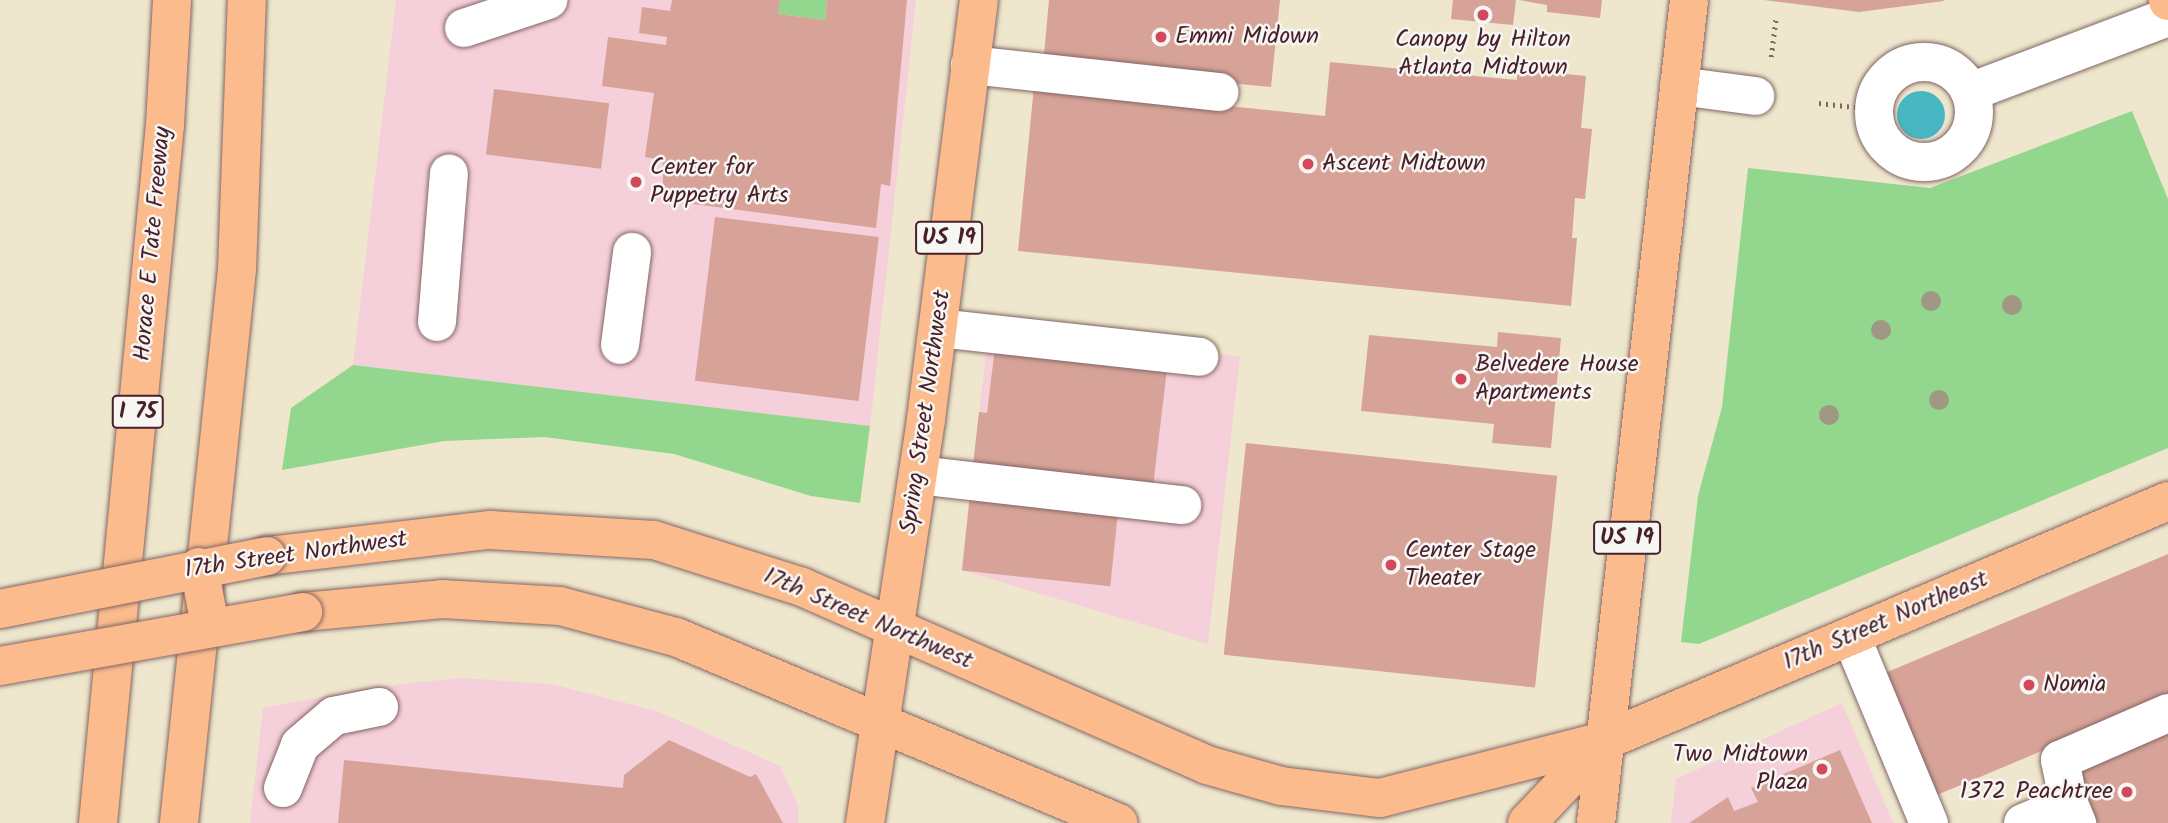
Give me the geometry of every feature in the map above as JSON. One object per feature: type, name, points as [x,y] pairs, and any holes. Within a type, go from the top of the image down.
[{"type":"main road","name":"Horace E Tate Freeway","points":[[98,823],[162,152],[172,0]]},
{"type":"main road","points":[[179,823],[237,269],[247,0]]},
{"type":"main road","name":"Spring Street Northwest","points":[[865,823],[918,475],[979,0]]},
{"type":"main road","name":"US 19","points":[[1596,823],[1689,0]]},
{"type":"main road","name":"17th Street Northeast","points":[[1604,741],[2168,501]]},
{"type":"main road","name":"17th Street Northwest","points":[[0,609],[199,567],[292,552],[490,530],[654,540],[802,587],[1207,765],[1281,786],[1380,798],[1604,741]]},
{"type":"main road","points":[[199,567],[210,626],[211,718],[199,823]]},
{"type":"main road","points":[[0,666],[210,626],[303,612],[442,599],[561,606],[676,637],[1118,823]]},
{"type":"main road","points":[[1527,823],[1604,741]]},
{"type":"lane","points":[[464,28],[548,0]]},
{"type":"lane","points":[[1970,92],[2168,17]]},
{"type":"lane","points":[[1916,62],[1948,68],[1970,92],[1973,125],[1966,140],[1955,152],[1931,162],[1906,159],[1891,151],[1881,139],[1872,109],[1888,77],[1916,62]]},
{"type":"lane","points":[[970,65],[1220,92]]},
{"type":"lane","points":[[1679,86],[1755,96]]},
{"type":"lane","points":[[437,322],[449,173]]},
{"type":"lane","points":[[620,345],[632,252]]},
{"type":"lane","points":[[937,328],[1199,357]]},
{"type":"lane","points":[[918,475],[1182,505]]},
{"type":"lane","points":[[1852,636],[1928,823]]},
{"type":"lane","points":[[283,788],[300,746],[334,716],[379,707]]},
{"type":"lane","points":[[2023,823],[2073,814],[2060,760],[2168,713]]},
{"type":"path","points":[[1771,57],[1776,17]]},
{"type":"path","points":[[1819,103],[1872,109]]},
{"type":"shaded area","name":"Center for Puppetry Arts","points":[[396,0],[916,0],[870,426],[353,365]]},
{"type":"shaded area","points":[[989,328],[1240,356],[1208,644],[961,570]]},
{"type":"shaded area","points":[[461,678],[551,684],[657,711],[780,766],[799,808],[798,823],[250,823],[263,708],[373,687]]},
{"type":"shaded area","points":[[1842,703],[1893,823],[1671,823],[1676,779]]},
{"type":"green space","points":[[780,0],[827,0],[825,20],[778,14]]},
{"type":"green space","points":[[2132,111],[2168,199],[2168,448],[1699,644],[1681,642],[1698,496],[1722,407],[1748,168],[1930,188]]},
{"type":"green space","points":[[353,365],[870,426],[860,503],[811,496],[674,454],[544,437],[444,441],[282,470],[291,408]]},
{"type":"water","points":[[1921,91],[1938,98],[1945,115],[1938,132],[1921,139],[1904,132],[1897,115],[1904,98]]},
{"type":"building","points":[[672,0],[780,0],[778,14],[825,20],[827,0],[907,0],[890,186],[881,184],[876,228],[663,200],[663,160],[645,157],[654,93],[602,86],[608,37],[666,45],[667,37],[639,33],[642,7],[670,11]]},
{"type":"building","name":"Emmi Midown","points":[[1049,0],[1280,0],[1271,87],[1043,66]]},
{"type":"building","name":"Canopy by Hilton Atlanta Midtown","points":[[1453,0],[1516,0],[1513,25],[1451,19]]},
{"type":"building","points":[[1519,0],[1602,0],[1600,18],[1547,12],[1547,5]]},
{"type":"building","points":[[1764,0],[1943,0],[1944,1],[1859,12]]},
{"type":"building","name":"Ascent Midtown","points":[[1330,62],[1517,80],[1517,69],[1586,76],[1581,128],[1592,129],[1585,199],[1575,198],[1572,238],[1577,238],[1571,306],[1018,251],[1034,86],[1325,116]]},
{"type":"building","points":[[494,89],[609,103],[601,169],[486,155]]},
{"type":"building","points":[[715,217],[879,237],[859,401],[695,381]]},
{"type":"building","name":"Belvedere House Apartments","points":[[1498,332],[1561,338],[1551,448],[1492,443],[1494,424],[1361,411],[1369,335],[1497,347]]},
{"type":"building","points":[[995,348],[1167,369],[1152,495],[972,474],[979,412],[987,413]]},
{"type":"building","name":"Center Stage Theater","points":[[1246,443],[1557,476],[1535,688],[1224,655]]},
{"type":"building","points":[[970,495],[1118,511],[1110,586],[962,571]]},
{"type":"building","name":"Nomia","points":[[2168,554],[2168,698],[1937,795],[1885,673]]},
{"type":"building","name":"1372 Peachtree","points":[[2168,722],[2168,823],[2098,823],[2073,762]]},
{"type":"building","points":[[669,740],[750,777],[756,774],[783,823],[338,823],[344,760],[623,788],[624,775]]},
{"type":"building","name":"Two Midtown Plaza","points":[[1840,750],[1872,823],[1689,823],[1728,797],[1734,811],[1758,802],[1751,788]]},
{"type":"place","name":"Canopy by Hilton Atlanta Midtown","points":[[1483,15]]},
{"type":"place","name":"Emmi Midown","points":[[1161,37]]},
{"type":"place","name":"Ascent Midtown","points":[[1308,164]]},
{"type":"place","name":"Center for Puppetry Arts","points":[[636,182]]},
{"type":"place","name":"Belvedere House Apartments","points":[[1461,379]]},
{"type":"place","name":"Center Stage Theater","points":[[1391,565]]},
{"type":"place","name":"Nomia","points":[[2029,685]]},
{"type":"place","name":"Two Midtown Plaza","points":[[1822,769]]},
{"type":"place","name":"1372 Peachtree","points":[[2127,792]]}]
